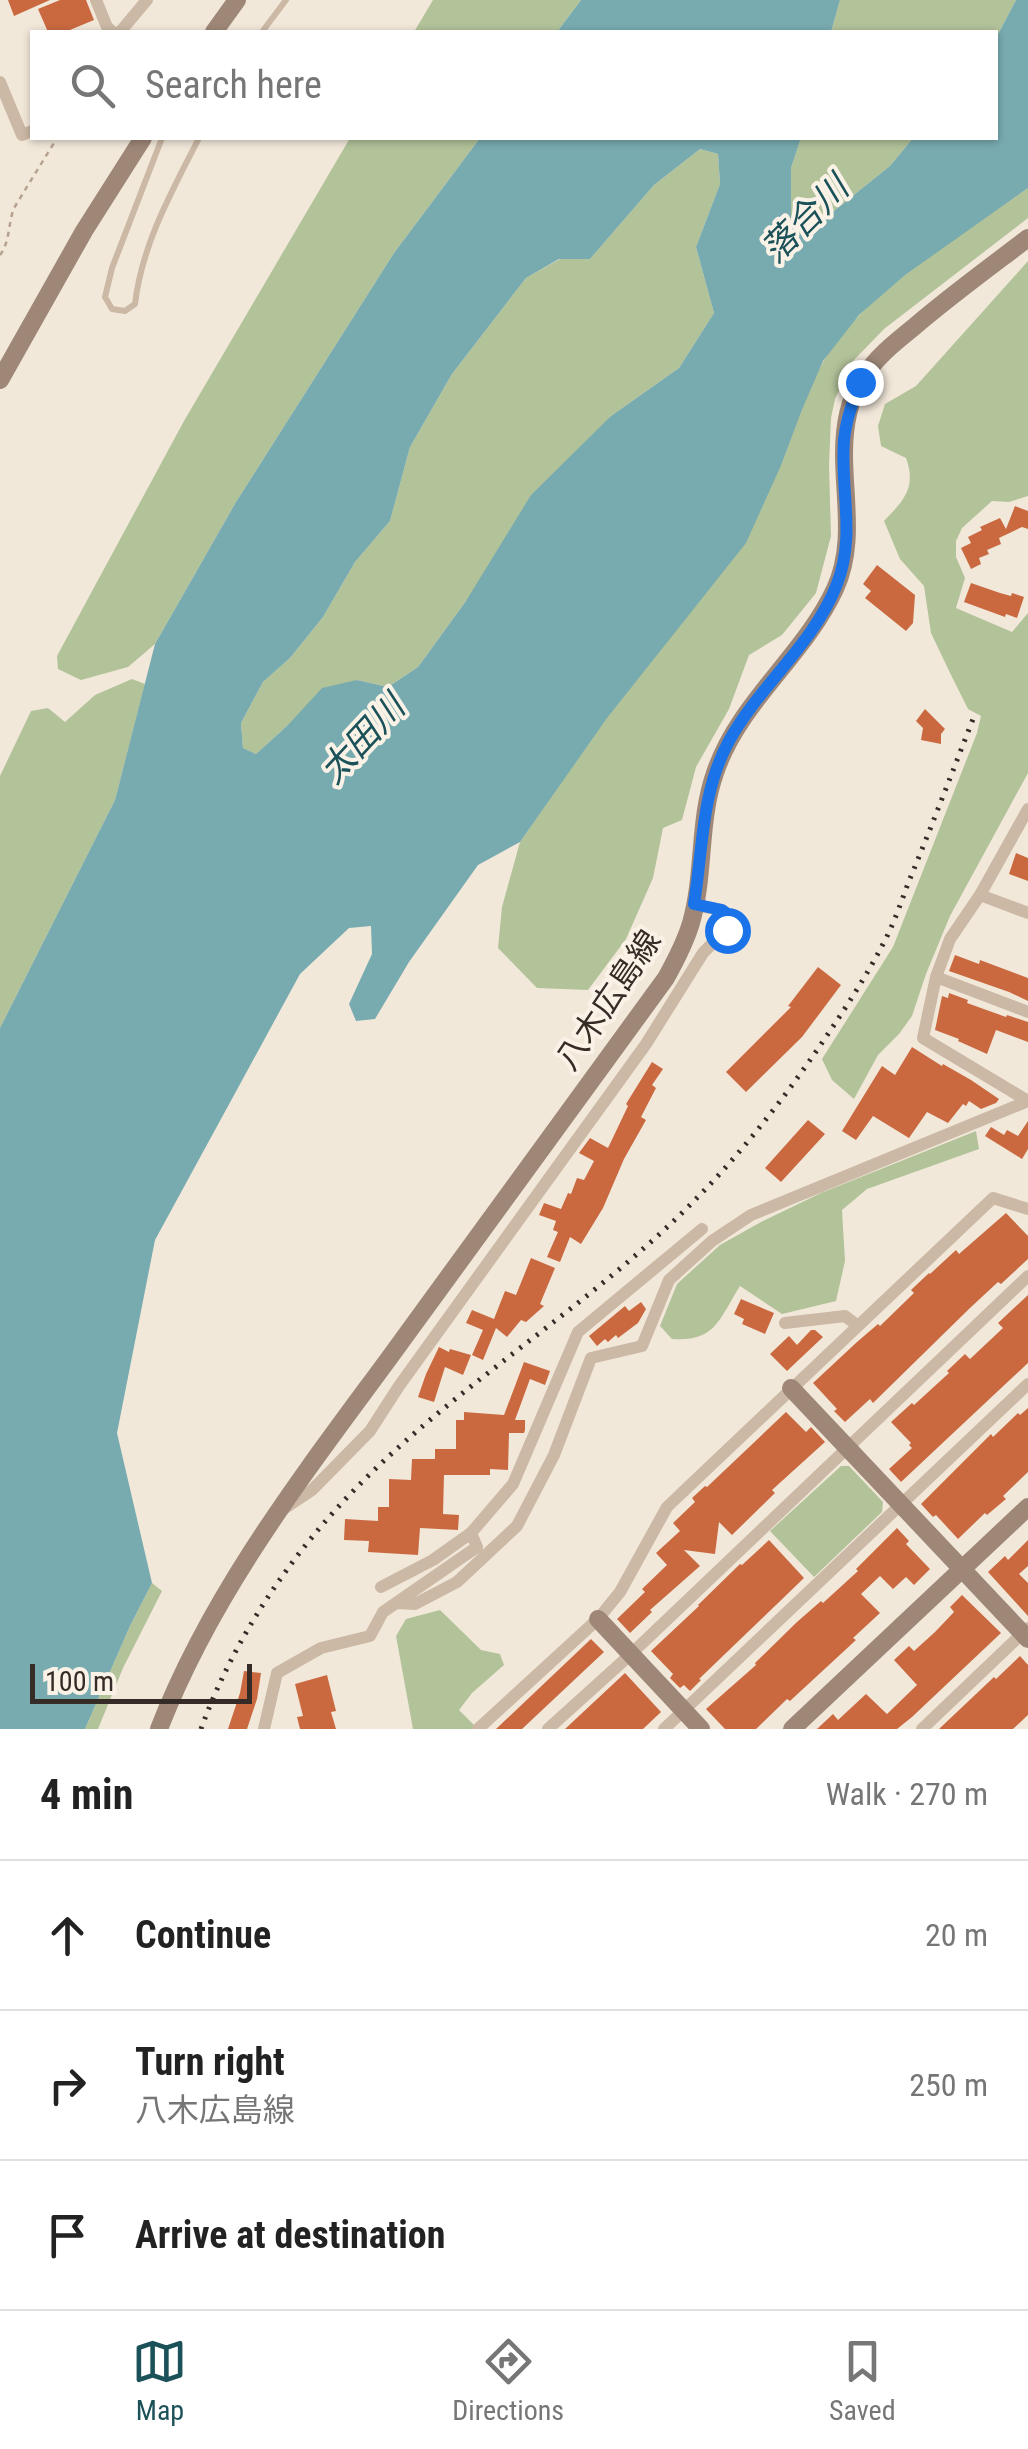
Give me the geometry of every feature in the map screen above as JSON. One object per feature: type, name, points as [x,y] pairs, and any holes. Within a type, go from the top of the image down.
[{"type":"main road","points":[[215,30],[237,0]]},
{"type":"main road","points":[[0,380],[84,231],[142,140]]},
{"type":"main road","name":"八木広島線","points":[[159,1729],[216,1610],[312,1463],[666,978],[680,953],[692,920],[705,812],[715,772],[739,724],[812,631],[836,587],[845,558],[848,522],[844,440],[860,382],[881,354],[1028,238]]},
{"type":"main road","points":[[791,1388],[1026,1633]]},
{"type":"main road","points":[[792,1729],[1028,1507]]},
{"type":"main road","points":[[598,1619],[701,1729]]},
{"type":"street","points":[[96,0],[107,26],[113,30]]},
{"type":"street","points":[[118,30],[147,0]]},
{"type":"street","points":[[0,82],[22,135],[30,133]]},
{"type":"street","points":[[1027,812],[980,895],[950,938],[936,977],[923,1038],[1028,1101]]},
{"type":"street","points":[[980,895],[1028,913]]},
{"type":"street","points":[[279,1513],[312,1490],[370,1431],[646,1044],[704,953],[732,923],[722,910],[694,904]]},
{"type":"street","points":[[936,977],[1028,1012]]},
{"type":"street","points":[[396,1603],[414,1604],[457,1582],[517,1526],[554,1455],[590,1358],[642,1346],[669,1280],[712,1241],[751,1215],[1028,1101]]},
{"type":"street","points":[[478,1729],[598,1619],[620,1592],[667,1506],[791,1388],[993,1198],[1028,1209]]},
{"type":"street","points":[[381,1587],[433,1560],[472,1533],[513,1484],[578,1332],[702,1229]]},
{"type":"street","points":[[548,1729],[1028,1276]]},
{"type":"street","points":[[786,1323],[845,1316],[858,1326]]},
{"type":"street","points":[[664,1729],[1028,1384]]},
{"type":"street","points":[[264,1729],[278,1673],[320,1648],[370,1636],[383,1612],[477,1546],[472,1533]]},
{"type":"street","points":[[922,1729],[1026,1633]]},
{"type":"lane","points":[[264,30],[286,0]]},
{"type":"lane","points":[[161,140],[112,268],[105,297],[112,310],[125,312],[135,304],[143,257],[197,140]]},
{"type":"path","points":[[0,256],[7,245],[14,208],[56,140]]},
{"type":"green space","points":[[433,0],[581,0],[558,30],[415,30]]},
{"type":"green space","points":[[840,0],[1016,0],[998,34],[998,30],[832,30]]},
{"type":"green space","points":[[349,140],[479,140],[394,253],[236,502],[155,644],[128,667],[81,680],[58,669],[57,656],[184,421]]},
{"type":"green space","points":[[800,140],[911,140],[890,166],[809,231],[791,221],[791,168]]},
{"type":"green space","points":[[700,149],[718,154],[720,184],[696,247],[714,313],[679,368],[611,416],[418,667],[388,687],[357,680],[288,725],[256,754],[243,748],[241,723],[263,682],[290,658],[323,617],[355,562],[390,521],[410,447],[452,374],[526,278],[560,259],[590,259],[654,185]]},
{"type":"green space","points":[[1028,188],[1028,218],[884,329],[852,362],[831,418],[831,536],[816,593],[782,635],[749,655],[729,709],[696,767],[682,820],[663,828],[653,878],[626,939],[588,990],[537,988],[498,948],[502,907],[520,842],[782,463],[811,386],[840,337],[862,312],[916,266]]},
{"type":"green space","points":[[1028,261],[1028,496],[1009,502],[992,501],[962,528],[956,541],[956,557],[965,578],[956,608],[1012,632],[1028,613],[1028,773],[950,916],[912,1016],[878,1055],[854,1099],[832,1080],[822,1059],[893,947],[981,716],[968,709],[952,677],[931,633],[924,586],[900,559],[884,521],[902,500],[910,478],[906,458],[881,446],[878,426],[885,404],[916,386]]},
{"type":"green space","points":[[132,679],[145,684],[115,800],[0,1028],[0,776],[31,711],[48,708],[65,722],[95,695]]},
{"type":"green space","points":[[976,1131],[979,1149],[867,1189],[842,1210],[845,1261],[836,1301],[782,1314],[740,1286],[715,1326],[698,1337],[672,1339],[660,1326],[677,1284],[720,1245],[821,1193]]},
{"type":"green space","points":[[841,1466],[849,1466],[883,1502],[882,1512],[814,1577],[770,1531]]},
{"type":"green space","points":[[152,1583],[162,1591],[98,1729],[85,1729],[130,1626]]},
{"type":"green space","points":[[440,1610],[481,1650],[500,1654],[504,1665],[459,1710],[478,1729],[413,1729],[396,1636],[406,1619]]},
{"type":"water","points":[[581,0],[840,0],[832,30],[558,30]]},
{"type":"water","name":"太田川","points":[[1016,0],[1028,0],[1028,188],[905,275],[859,315],[823,361],[746,543],[607,718],[520,842],[478,865],[409,962],[375,1019],[356,1021],[349,1004],[372,954],[371,926],[349,928],[300,974],[155,1240],[117,1433],[152,1583],[85,1729],[0,1729],[0,1028],[115,800],[155,644],[236,502],[394,253],[479,140],[800,140],[791,168],[791,220],[809,231],[890,166],[911,140],[998,140],[998,34]],"holes":[[[700,149],[718,154],[720,184],[696,247],[714,313],[679,368],[611,416],[531,495],[466,601],[418,667],[388,687],[357,680],[322,688],[256,754],[243,748],[241,723],[263,682],[290,658],[323,617],[355,562],[390,521],[410,447],[452,374],[526,278],[559,259],[590,259],[654,185]]]},
{"type":"building","points":[[8,0],[50,0],[14,16]]},
{"type":"building","points":[[60,0],[86,0],[94,20],[70,30],[47,30],[38,9]]},
{"type":"building","points":[[1015,506],[1028,511],[1028,529],[1022,527],[999,538],[1001,544],[987,550],[989,554],[979,558],[981,564],[971,569],[961,548],[971,543],[968,537],[1000,518],[1006,529]]},
{"type":"building","points":[[877,565],[915,595],[913,623],[906,631],[865,598],[871,591],[863,584]]},
{"type":"building","points":[[971,583],[1024,597],[1017,618],[964,602]]},
{"type":"building","points":[[925,709],[945,729],[941,744],[921,740],[923,728],[916,721]]},
{"type":"building","points":[[1016,853],[1028,858],[1028,881],[1009,874]]},
{"type":"building","points":[[955,955],[1028,978],[1028,1001],[949,971]]},
{"type":"building","points":[[818,967],[841,985],[802,1037],[746,1092],[726,1072],[791,1007],[788,1006]]},
{"type":"building","points":[[949,993],[968,1000],[967,1003],[1028,1022],[1028,1042],[996,1030],[987,1054],[935,1030],[942,996],[948,998]]},
{"type":"building","points":[[912,1047],[999,1099],[981,1109],[969,1101],[948,1123],[927,1112],[909,1138],[873,1116],[856,1140],[842,1131],[882,1066],[895,1075]]},
{"type":"building","points":[[652,1062],[663,1069],[652,1085],[656,1088],[641,1117],[646,1120],[603,1208],[581,1244],[570,1237],[560,1262],[547,1257],[558,1232],[553,1230],[556,1221],[539,1215],[544,1203],[561,1209],[577,1178],[584,1180],[594,1161],[579,1153],[590,1138],[608,1148],[626,1104]]},
{"type":"building","points":[[808,1120],[825,1134],[781,1182],[765,1168]]},
{"type":"building","points":[[1028,1121],[1028,1149],[1022,1159],[985,1136],[991,1127],[1004,1135],[1007,1130],[1018,1136]]},
{"type":"building","points":[[1006,1213],[1028,1236],[1028,1259],[970,1308],[873,1403],[870,1399],[845,1422],[813,1383],[880,1326],[929,1273],[956,1250],[959,1254]]},
{"type":"building","points":[[531,1258],[555,1268],[540,1304],[544,1306],[526,1322],[521,1320],[507,1337],[496,1328],[483,1360],[472,1355],[483,1330],[466,1323],[472,1310],[494,1319],[505,1291],[516,1295]]},
{"type":"building","points":[[1028,1295],[1028,1363],[901,1482],[889,1469],[912,1448],[891,1422],[949,1373],[965,1354],[970,1359],[1003,1328],[998,1323]]},
{"type":"building","points":[[741,1299],[774,1313],[765,1334],[742,1324],[744,1319],[734,1314]]},
{"type":"building","points":[[641,1302],[646,1309],[638,1323],[618,1338],[616,1335],[608,1342],[605,1339],[597,1346],[589,1336],[625,1306],[629,1311]]},
{"type":"building","points":[[811,1330],[823,1337],[787,1371],[770,1354],[789,1336],[797,1345]]},
{"type":"building","points":[[439,1347],[471,1355],[463,1375],[445,1367],[434,1402],[418,1397]]},
{"type":"building","points":[[524,1362],[550,1371],[545,1385],[530,1379],[515,1420],[525,1420],[524,1433],[509,1433],[508,1470],[490,1469],[490,1475],[444,1475],[443,1514],[459,1515],[458,1530],[420,1528],[418,1555],[368,1552],[369,1541],[344,1540],[345,1519],[378,1521],[378,1507],[389,1507],[389,1479],[411,1480],[412,1459],[435,1459],[435,1449],[456,1449],[456,1420],[464,1420],[464,1412],[504,1415]]},
{"type":"building","points":[[1028,1408],[1028,1472],[1003,1496],[1006,1499],[958,1539],[921,1504],[991,1434],[993,1437]]},
{"type":"building","points":[[786,1412],[806,1432],[811,1427],[825,1442],[772,1490],[775,1493],[732,1535],[719,1522],[715,1554],[684,1550],[700,1566],[630,1633],[617,1619],[667,1565],[656,1553],[680,1531],[673,1523],[695,1502],[692,1498]]},
{"type":"building","points":[[897,1528],[909,1541],[906,1544],[930,1569],[914,1585],[906,1577],[893,1589],[880,1576],[861,1594],[880,1613],[853,1638],[856,1640],[756,1729],[725,1729],[706,1709],[797,1622],[858,1571]]},
{"type":"building","points":[[769,1540],[804,1578],[690,1691],[684,1685],[680,1688],[670,1678],[673,1674],[651,1651]]},
{"type":"building","points":[[1028,1540],[1028,1566],[1019,1574],[1028,1583],[1028,1616],[988,1572],[1005,1556],[1008,1560]]},
{"type":"building","points":[[962,1595],[1001,1633],[912,1717],[897,1729],[817,1729],[833,1714],[838,1720],[866,1694],[887,1714],[917,1685],[894,1660],[909,1646],[914,1651],[935,1632],[954,1612],[950,1607]]},
{"type":"building","points":[[591,1639],[604,1652],[522,1729],[496,1729]]},
{"type":"building","points":[[1020,1656],[1028,1665],[1028,1715],[1013,1729],[939,1729],[994,1677]]},
{"type":"building","points":[[244,1671],[261,1673],[257,1699],[247,1729],[228,1729],[240,1693]]},
{"type":"building","points":[[625,1673],[661,1712],[643,1729],[565,1729]]},
{"type":"building","points":[[327,1675],[336,1729],[300,1729],[297,1717],[303,1716],[295,1684]]},
{"type":"railway","points":[[201,1729],[249,1627],[292,1563],[340,1505],[445,1408],[651,1241],[710,1184],[783,1097],[845,1008],[887,936],[973,719]]},
{"type":"route","points":[[727,930],[732,923],[730,916],[722,910],[694,904],[705,812],[727,744],[812,631],[836,587],[845,558],[848,522],[844,440],[860,382]]},
{"type":"water label","name":"落合川","points":[[805,219]]}]
